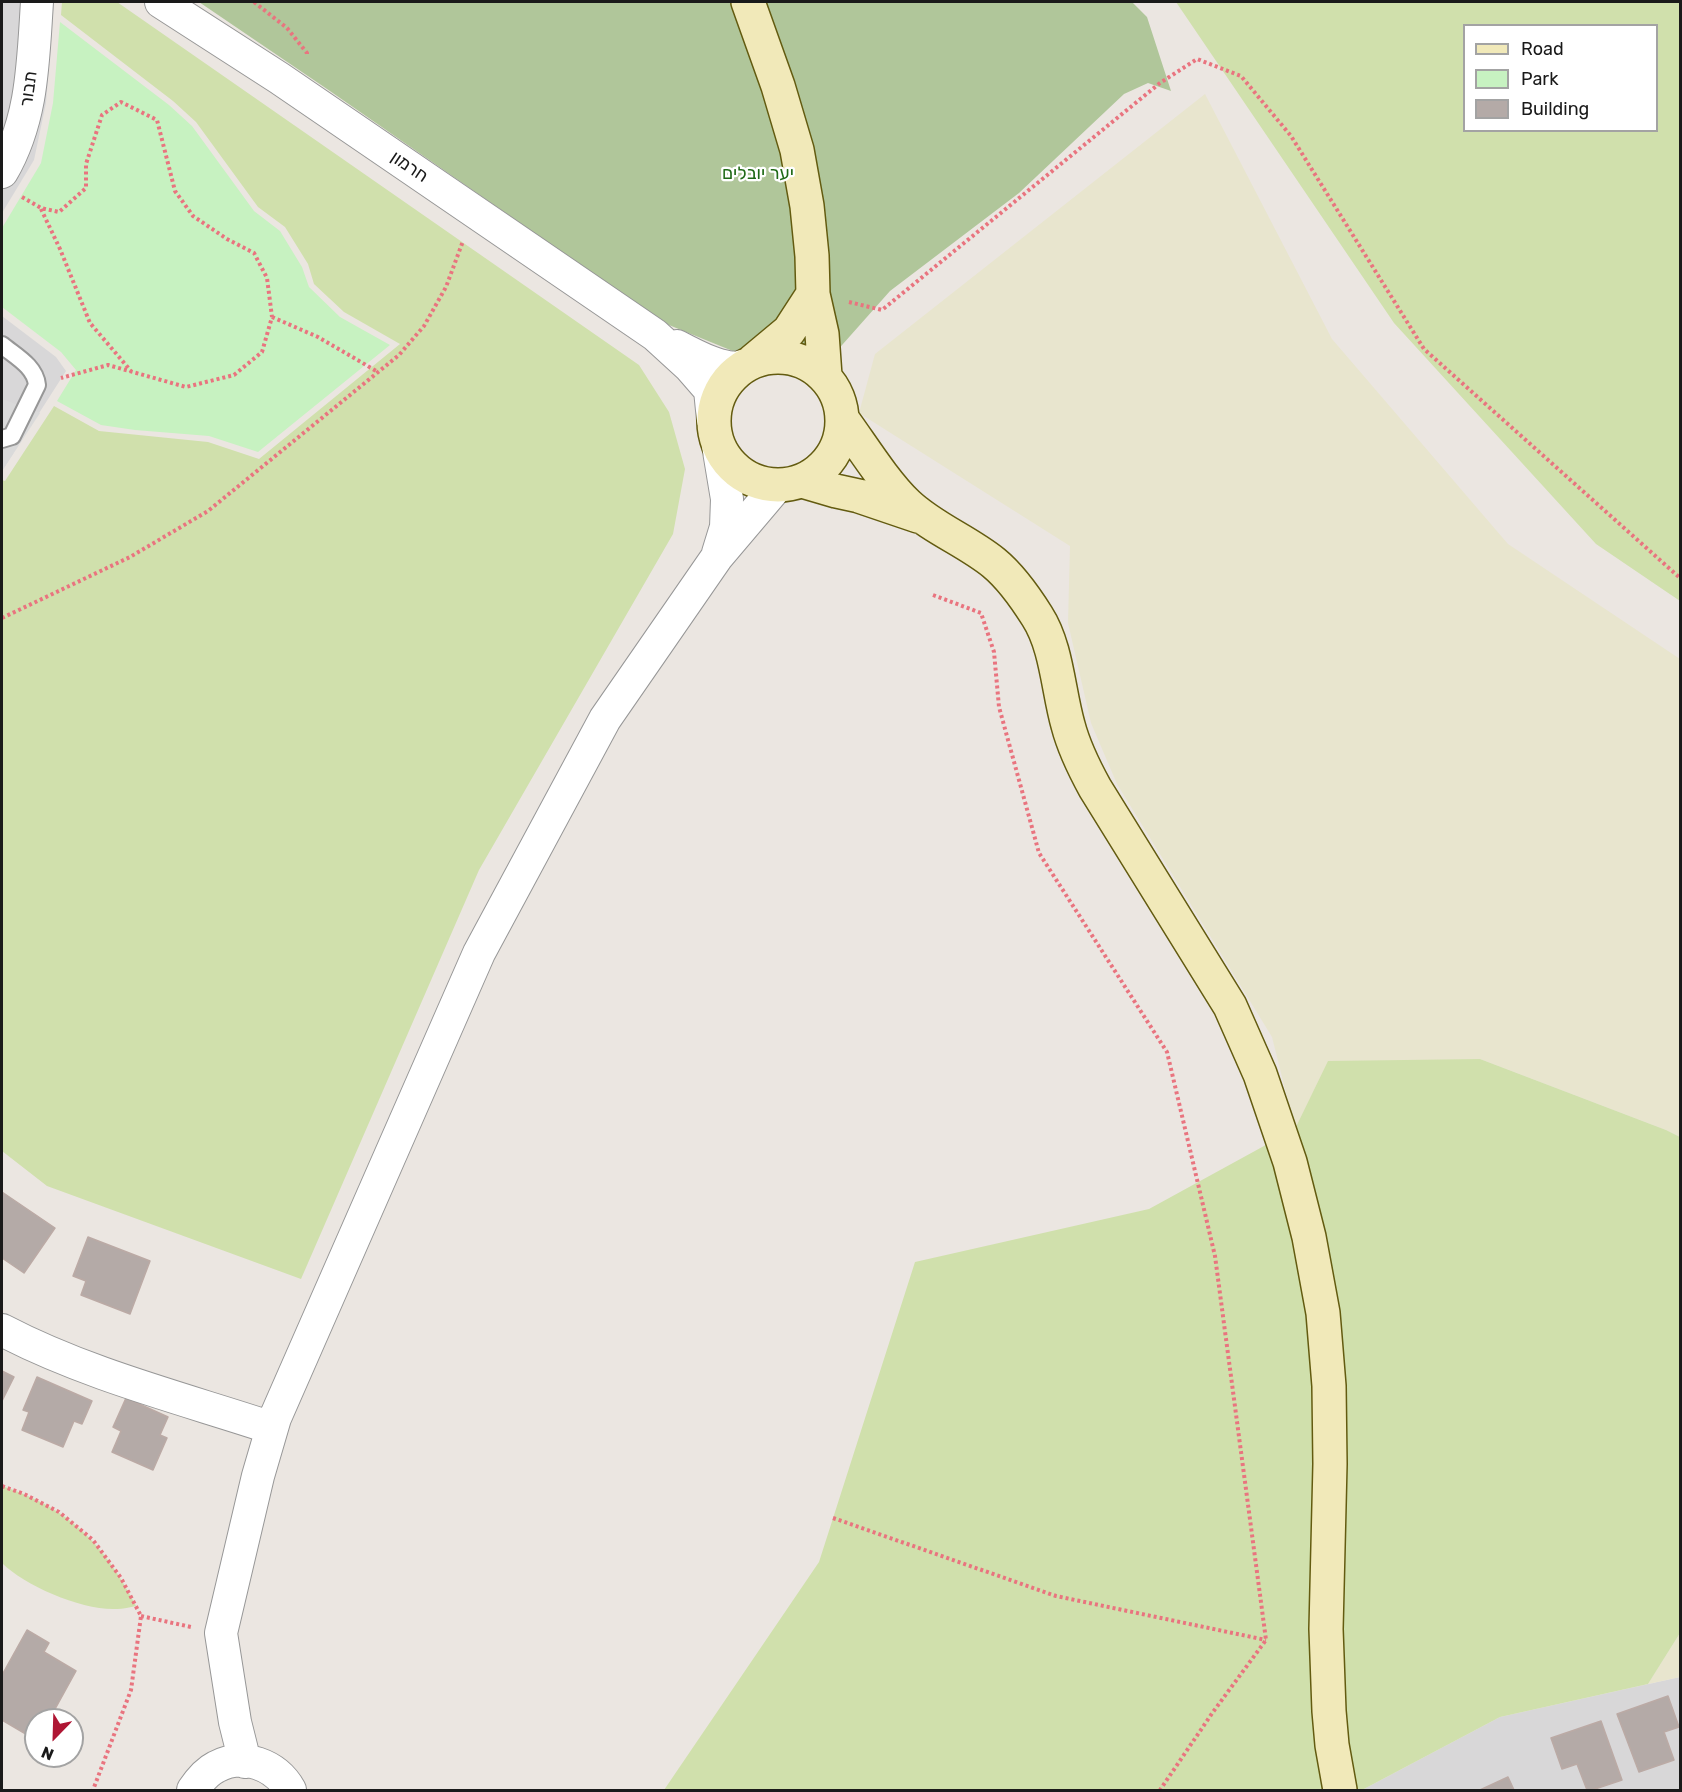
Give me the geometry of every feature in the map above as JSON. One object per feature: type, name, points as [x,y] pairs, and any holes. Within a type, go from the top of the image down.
[{"type":"street","name":"תבור","points":[[2,172],[16,143],[28,103],[37,2]]},
{"type":"street","name":"חרמון","points":[[160,2],[279,78],[655,335]]},
{"type":"street","points":[[748,2],[778,86],[797,150],[807,206],[813,294],[822,334],[825,376]]},
{"type":"street","points":[[813,294],[789,331],[725,384],[718,395],[716,433],[731,466],[753,480],[790,483],[859,496],[928,520]]},
{"type":"street","points":[[245,1762],[235,1722],[221,1633],[274,1418],[479,952],[604,719],[717,557],[790,483],[823,467],[838,446],[843,420],[842,408],[825,376],[815,367],[791,357],[778,356],[736,369],[708,361],[655,335]]},
{"type":"street","points":[[655,335],[690,366],[710,390],[727,499],[726,527],[717,557]]},
{"type":"street","points":[[843,420],[907,504],[994,563],[1016,585],[1039,618],[1053,655],[1068,726],[1078,755],[1095,788],[1230,1006],[1260,1074],[1290,1162],[1309,1237],[1322,1302],[1329,1376],[1330,1464],[1326,1629],[1329,1711],[1340,1791]]},
{"type":"street","points":[[2,1330],[83,1366],[272,1428]]},
{"type":"street","points":[[193,1791],[202,1778],[216,1767],[233,1761],[252,1761],[269,1768],[284,1780],[290,1791]]},
{"type":"lane","points":[[2,345],[30,368],[38,385],[12,436],[2,439]]},
{"type":"path","points":[[813,294],[882,310],[1160,82],[1197,59],[1241,76],[1291,136],[1424,349],[1680,578]]},
{"type":"path","points":[[21,197],[41,208],[59,212],[86,188],[86,164],[102,114],[121,102],[157,120],[175,191],[193,216],[254,253],[267,278],[272,317],[262,352],[234,375],[186,387],[108,365],[38,385]]},
{"type":"path","points":[[41,208],[90,323],[131,372]]},
{"type":"path","points":[[2,618],[130,557],[208,511],[399,355],[424,326],[446,286],[473,210]]},
{"type":"path","points":[[272,317],[318,337],[378,372]]},
{"type":"path","points":[[933,595],[981,613],[994,652],[999,707],[1040,853],[1167,1052],[1215,1256],[1266,1640],[1213,1712],[1160,1791]]},
{"type":"path","points":[[2,1486],[24,1494],[59,1512],[93,1540],[121,1578],[141,1616],[131,1689],[93,1791]]},
{"type":"path","points":[[833,1518],[1056,1596],[1266,1640]]},
{"type":"path","points":[[141,1616],[221,1633]]},
{"type":"shaded area","points":[[2,2],[54,2],[46,103],[34,160],[2,213]]},
{"type":"shaded area","points":[[1205,94],[1332,339],[1508,544],[1680,659],[1680,1137],[1480,1059],[1295,1129],[1272,1037],[1117,784],[1091,723],[1068,623],[1070,546],[859,413],[875,354]]},
{"type":"shaded area","points":[[2,316],[56,357],[66,371],[2,471]]},
{"type":"shaded area","points":[[2,399],[40,413],[2,471]]},
{"type":"shaded area","points":[[1680,1633],[1680,1677],[1648,1684]]},
{"type":"shaded area","points":[[1680,1677],[1680,1790],[1362,1790],[1500,1717]]},
{"type":"green space","points":[[62,2],[117,2],[639,365],[669,412],[685,469],[673,534],[479,870],[301,1279],[47,1186],[2,1151],[2,480],[5,481],[54,406],[99,431],[208,442],[259,459],[400,344],[344,312],[314,284],[308,264],[285,227],[258,207],[196,122],[173,101],[61,15]]},
{"type":"green space","name":"יער יובלים","points":[[199,2],[1132,2],[1147,17],[1171,91],[1148,83],[1124,94],[1019,193],[890,291],[827,362],[787,376],[664,323]]},
{"type":"green space","points":[[1176,2],[1680,2],[1680,601],[1596,544],[1394,323]]},
{"type":"green space","points":[[60,22],[169,105],[192,126],[254,211],[280,231],[302,267],[309,287],[340,317],[390,345],[258,452],[209,436],[101,425],[57,401],[76,370],[61,352],[2,307],[2,228],[41,163],[53,103]]},
{"type":"green space","points":[[1480,1059],[1680,1137],[1680,1633],[1648,1684],[1500,1717],[1362,1790],[664,1790],[819,1562],[915,1262],[1149,1209],[1295,1129],[1328,1061]]},
{"type":"green space","points":[[2,1486],[47,1505],[82,1531],[111,1564],[136,1606],[103,1609],[88,1606],[55,1595],[12,1572],[2,1563]]},
{"type":"building","points":[[2,1192],[55,1228],[24,1273],[2,1258]]},
{"type":"building","points":[[88,1237],[150,1261],[130,1314],[81,1295],[86,1281],[73,1276]]},
{"type":"building","points":[[2,1371],[14,1377],[2,1401]]},
{"type":"building","points":[[37,1377],[92,1401],[82,1424],[74,1421],[63,1447],[22,1430],[29,1412],[23,1410]]},
{"type":"building","points":[[126,1398],[168,1417],[160,1435],[167,1438],[153,1470],[112,1452],[121,1431],[113,1427]]},
{"type":"building","points":[[27,1630],[49,1643],[44,1652],[76,1671],[56,1708],[24,1708],[24,1733],[2,1720],[2,1675]]},
{"type":"building","points":[[1668,1696],[1679,1727],[1664,1732],[1674,1760],[1639,1772],[1617,1714]]},
{"type":"building","points":[[1601,1721],[1622,1780],[1587,1790],[1577,1764],[1562,1769],[1551,1738]]},
{"type":"building","points":[[1508,1777],[1514,1790],[1480,1790]]}]
